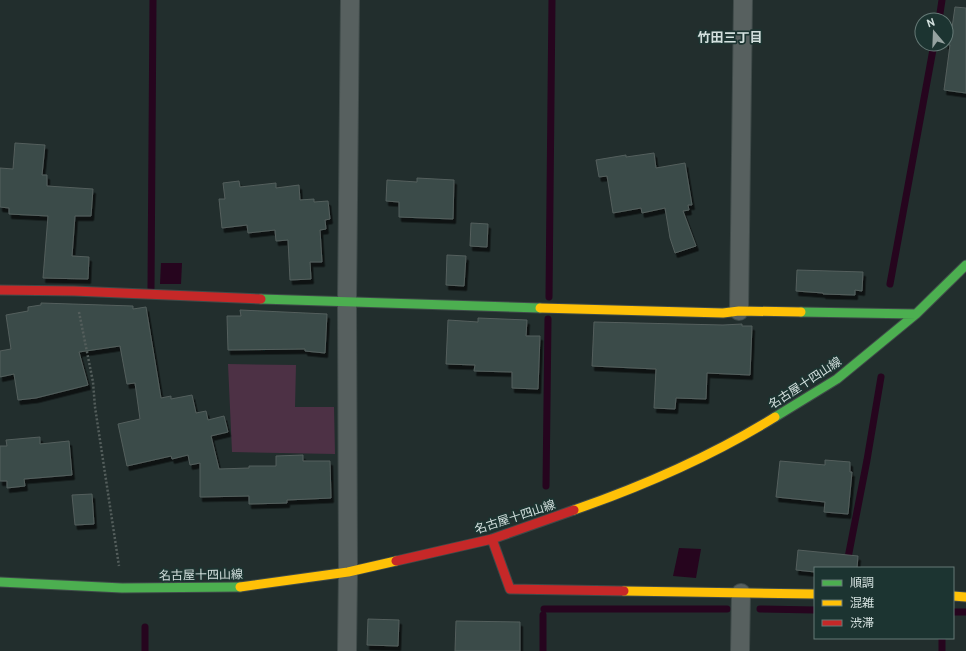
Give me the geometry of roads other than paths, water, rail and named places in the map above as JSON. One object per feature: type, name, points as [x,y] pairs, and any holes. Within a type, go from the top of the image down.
[{"type":"street","points":[[347,651],[348,572],[346,302],[350,0]]},
{"type":"street","points":[[739,311],[743,0]]},
{"type":"street","name":"名古屋十四山線","points":[[0,582],[122,588],[235,588],[348,572],[492,539],[614,496],[694,461],[754,429],[837,379],[916,314],[966,265]]},
{"type":"street","points":[[0,290],[74,290],[346,302],[723,313],[739,311],[916,314]]},
{"type":"street","points":[[492,539],[510,589],[814,594]]},
{"type":"street","points":[[740,651],[741,593]]},
{"type":"street","points":[[954,596],[966,597]]},
{"type":"waterway","points":[[151,288],[153,0]]},
{"type":"waterway","points":[[549,297],[552,0]]},
{"type":"waterway","points":[[940,12],[942,0]]},
{"type":"waterway","points":[[890,284],[933,52]]},
{"type":"waterway","points":[[546,486],[548,319]]},
{"type":"waterway","points":[[846,567],[881,377]]},
{"type":"waterway","points":[[544,609],[727,609]]},
{"type":"waterway","points":[[760,609],[814,610]]},
{"type":"waterway","points":[[954,612],[966,612]]},
{"type":"waterway","points":[[543,615],[543,651]]},
{"type":"waterway","points":[[145,627],[145,651]]},
{"type":"waterway","points":[[942,639],[942,651]]},
{"type":"district","name":"竹田三丁目","points":[[730,37]]}]
